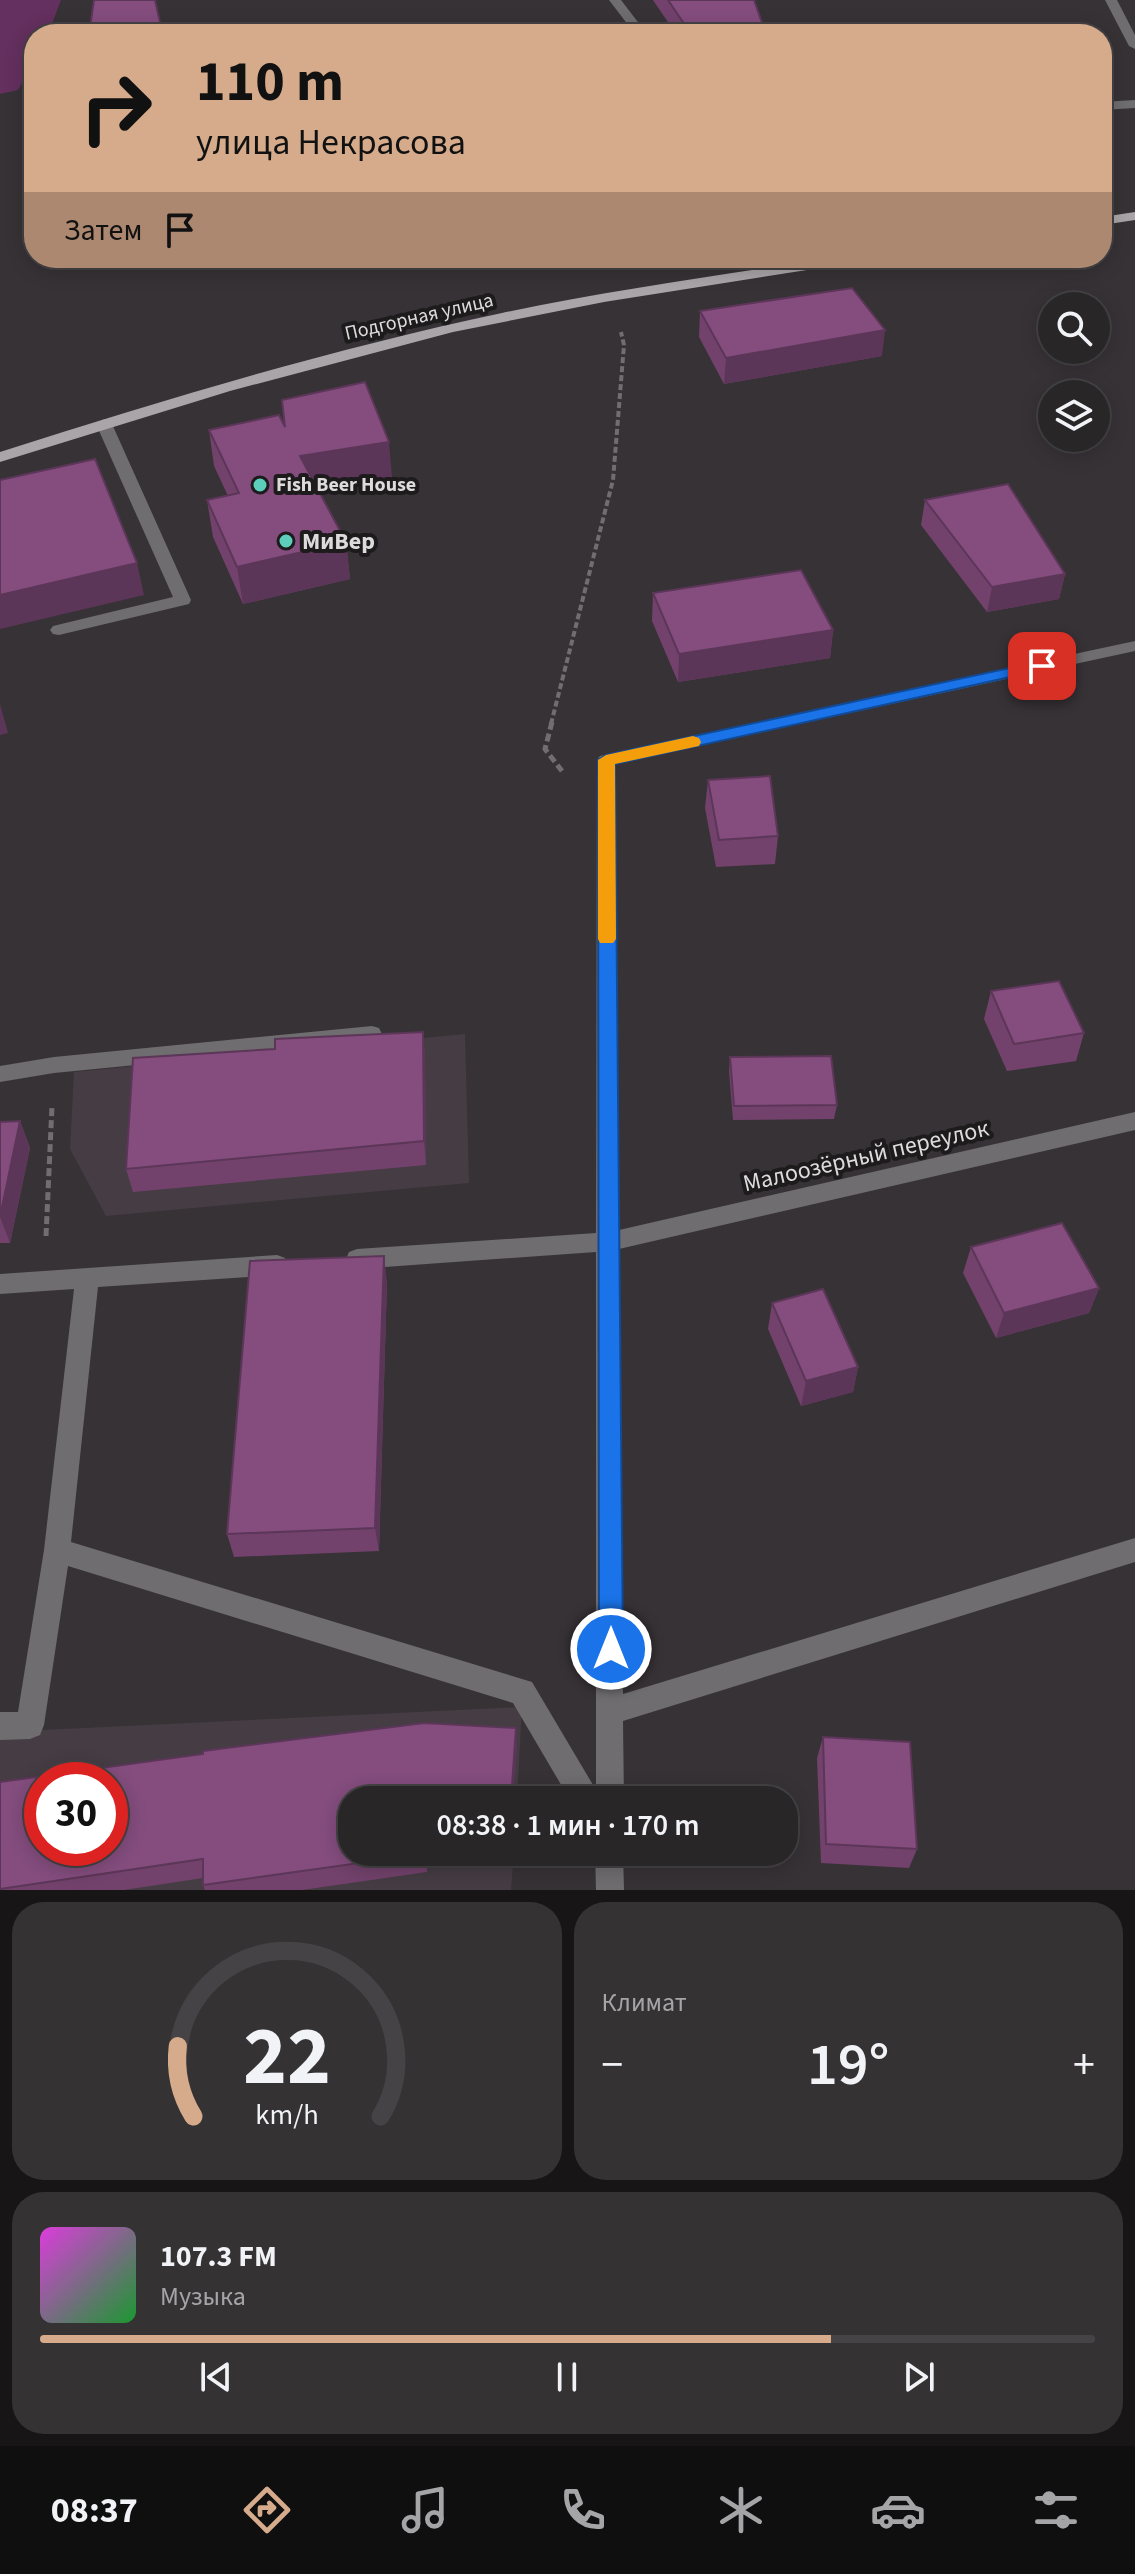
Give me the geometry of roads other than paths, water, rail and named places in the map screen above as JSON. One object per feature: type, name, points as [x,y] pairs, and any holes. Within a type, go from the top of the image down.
[{"type":"main road","points":[[1112,219],[1135,216]]},
{"type":"main road","name":"Подгорная улица","points":[[0,457],[306,364],[455,328],[775,268]]},
{"type":"street","points":[[615,0],[633,24]]},
{"type":"street","points":[[1111,0],[1135,46]]},
{"type":"street","points":[[1112,105],[1135,104]]},
{"type":"street","points":[[59,630],[183,600],[104,424]]},
{"type":"street","points":[[610,1786],[606,760],[1135,646]]},
{"type":"street","points":[[0,1074],[54,1065],[372,1034]]},
{"type":"street","name":"Малоозёрный переулок","points":[[340,1261],[608,1242],[1135,1121]]},
{"type":"street","points":[[0,1284],[308,1263]]},
{"type":"street","points":[[0,1726],[30,1725],[57,1550],[87,1278]]},
{"type":"street","points":[[57,1550],[522,1692],[578,1786]]},
{"type":"street","points":[[611,1711],[1135,1550]]},
{"type":"street","points":[[609,1866],[610,1890]]},
{"type":"place","name":"Fish Beer House","points":[[260,485]]},
{"type":"place","name":"МиВер","points":[[286,541]]}]
